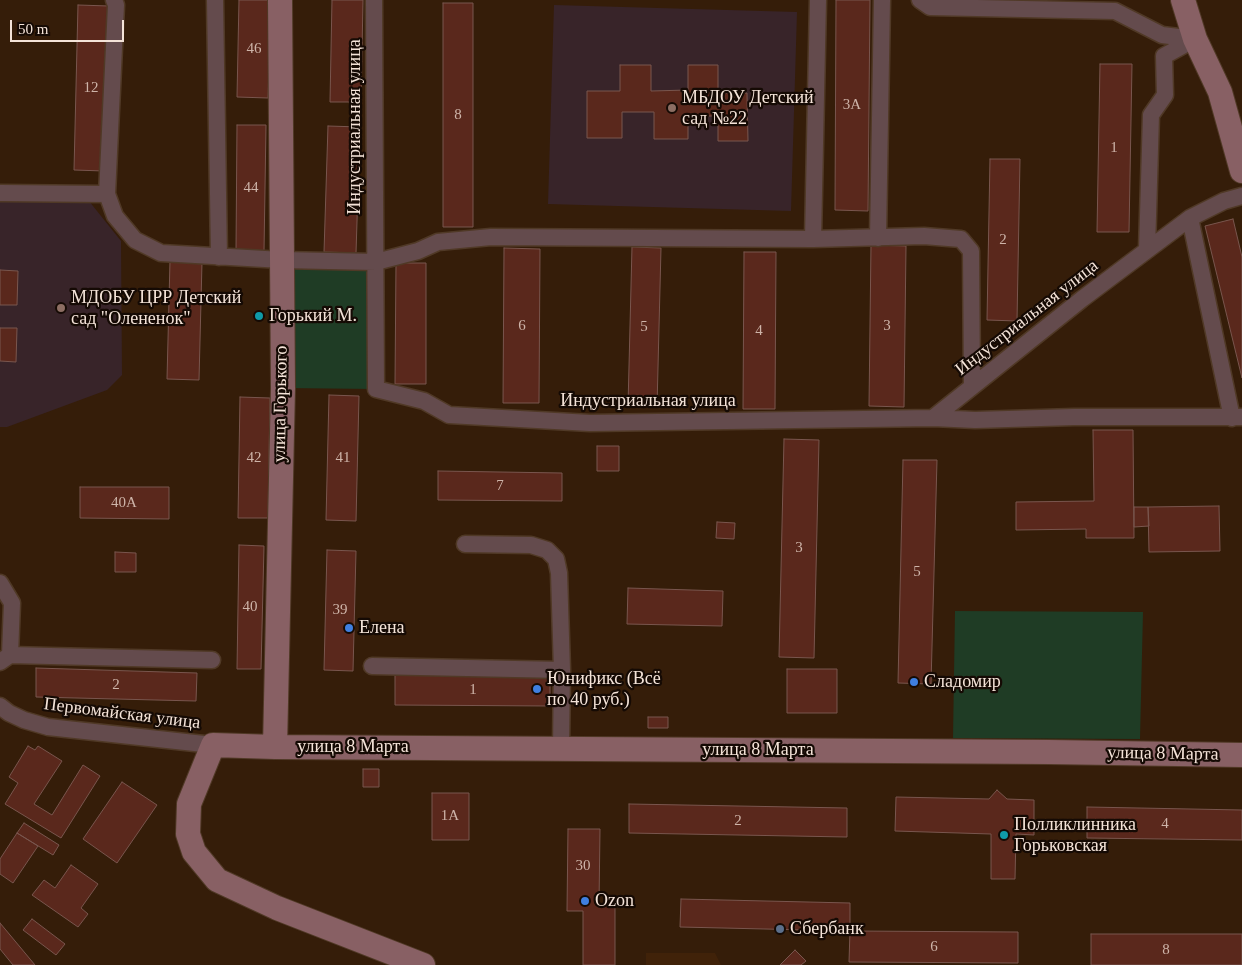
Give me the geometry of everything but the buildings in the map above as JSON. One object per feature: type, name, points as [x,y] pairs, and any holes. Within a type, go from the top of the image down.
[{"type":"street","points":[[114,0],[116,6],[107,194],[115,216],[135,240],[161,253],[282,260],[376,262],[418,251],[438,242],[491,237],[813,239],[924,236],[961,239],[972,251],[972,386]]},
{"type":"street","points":[[215,0],[219,257]]},
{"type":"street","name":"улица Горького","points":[[275,747],[283,388],[280,0]]},
{"type":"street","name":"Индустриальная улица","points":[[374,0],[376,390],[424,401],[449,415],[590,423],[933,418],[1147,249],[1190,218],[1224,201],[1242,196]]},
{"type":"street","points":[[813,239],[818,0]]},
{"type":"street","points":[[878,238],[882,0]]},
{"type":"street","points":[[920,0],[930,7],[1116,5],[1162,35],[1195,39]]},
{"type":"street","points":[[1183,0],[1195,39],[1220,92],[1242,170]]},
{"type":"street","points":[[1147,249],[1151,115],[1166,95],[1164,56],[1195,39]]},
{"type":"street","points":[[0,194],[107,194]]},
{"type":"street","points":[[933,418],[974,420],[1074,417],[1237,418],[1190,218]]},
{"type":"street","points":[[465,544],[531,545],[547,550],[556,559],[559,573],[562,670],[561,748]]},
{"type":"street","points":[[0,583],[12,603],[5,659],[212,660]]},
{"type":"street","points":[[372,666],[562,670]]},
{"type":"street","name":"Первомайская улица","points":[[0,706],[9,713],[24,720],[48,727],[214,745]]},
{"type":"street","points":[[214,745],[189,804],[188,834],[194,852],[217,880],[277,908],[423,965]]},
{"type":"street","name":"улица 8 Марта","points":[[214,745],[1242,755]]},
{"type":"shaded area","name":"МБДОУ Детский сад №22","points":[[554,5],[797,12],[791,211],[548,204]]},
{"type":"shaded area","name":"МДОБУ ЦРР Детский сад \"Олененок\"","points":[[0,201],[89,201],[121,241],[122,375],[107,390],[7,427],[0,427]]},
{"type":"shaded area","points":[[646,953],[715,953],[721,965],[646,965]]},
{"type":"green space","points":[[282,260],[376,262],[376,389],[283,388]]},
{"type":"green space","points":[[955,611],[1143,612],[1140,739],[953,738]]},
{"type":"place","name":"МБДОУ Детский сад №22","points":[[672,108]]},
{"type":"place","name":"МДОБУ ЦРР Детский сад \"Олененок\"","points":[[61,308]]},
{"type":"place","name":"Горький М.","points":[[259,316]]},
{"type":"place","name":"Елена","points":[[349,628]]},
{"type":"place","name":"Сладомир","points":[[914,682]]},
{"type":"place","name":"Юнификс (Всё по 40 руб.)","points":[[537,689]]},
{"type":"place","name":"Полликлинника Горьковская","points":[[1004,835]]},
{"type":"place","name":"Ozon","points":[[585,901]]},
{"type":"place","name":"Сбербанк","points":[[780,929]]}]
